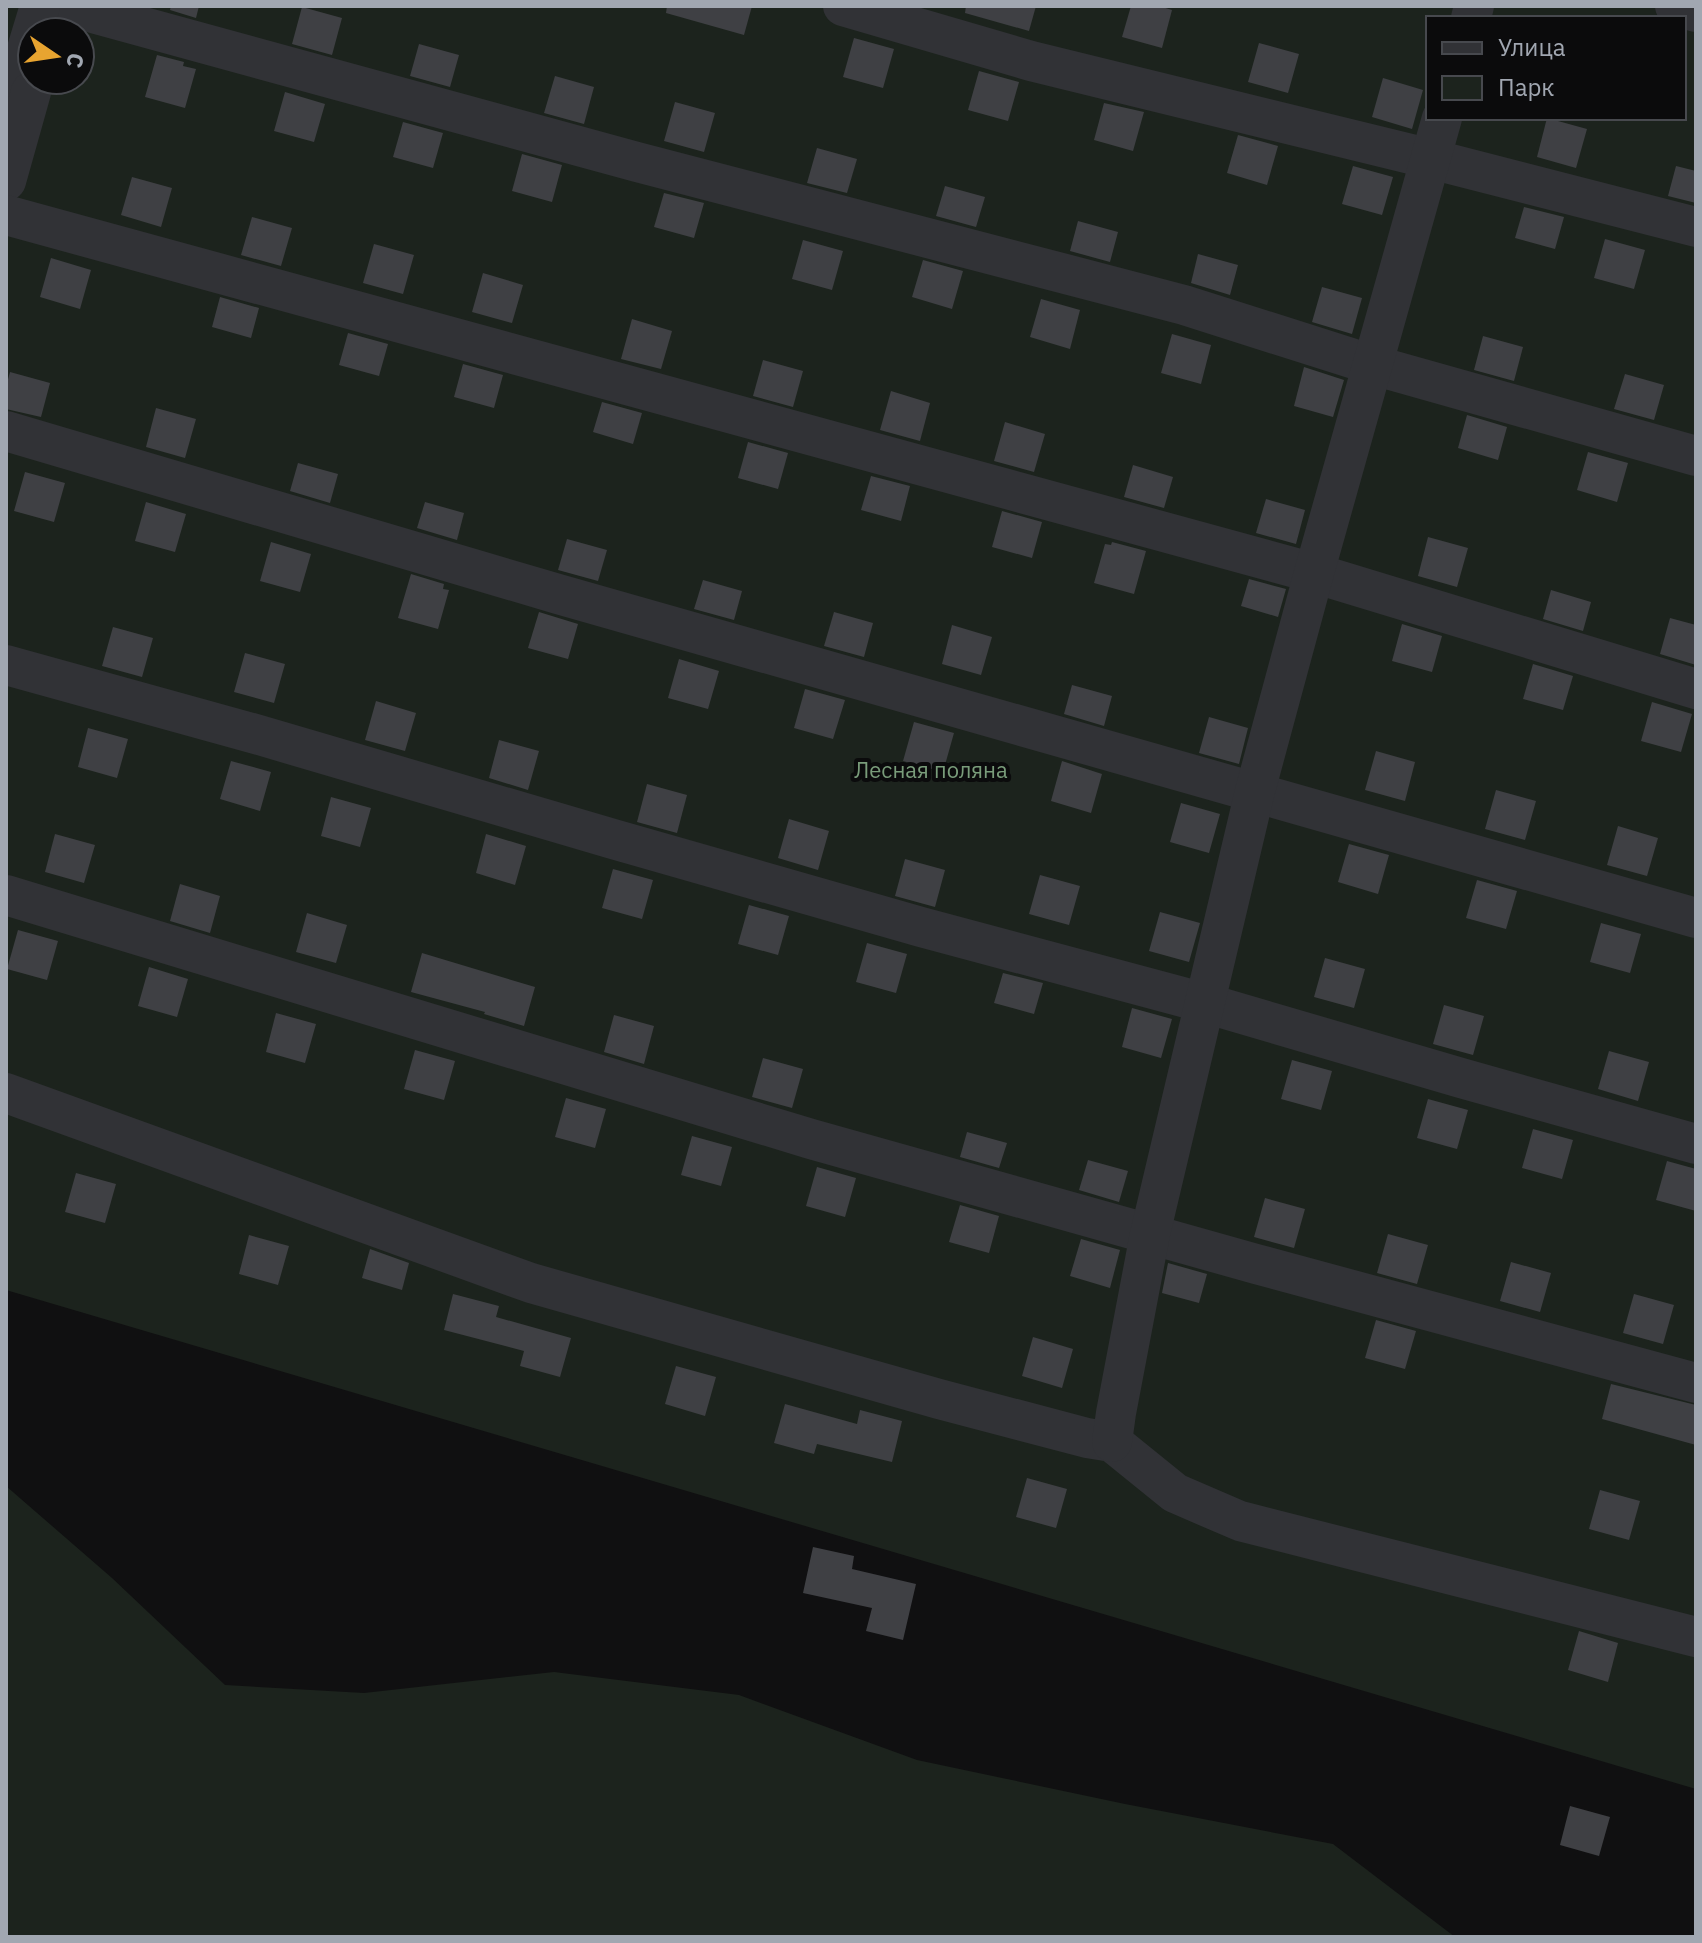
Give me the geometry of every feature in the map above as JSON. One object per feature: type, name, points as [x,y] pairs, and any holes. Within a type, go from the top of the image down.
[{"type":"street","points":[[6,118],[40,6]]},
{"type":"street","points":[[67,6],[637,162],[1184,305],[1373,365],[1696,456]]},
{"type":"street","points":[[843,6],[1031,61],[1696,227]]},
{"type":"street","points":[[1675,6],[1696,12]]},
{"type":"street","points":[[6,181],[30,96]]},
{"type":"street","points":[[1112,1442],[1150,1234],[1255,791],[1441,120]]},
{"type":"street","points":[[6,215],[1314,573],[1696,689]]},
{"type":"street","points":[[6,431],[558,594],[1696,918]]},
{"type":"street","points":[[6,665],[1696,1144]]},
{"type":"street","points":[[6,895],[811,1139],[1696,1383]]},
{"type":"street","points":[[6,1093],[531,1283],[939,1399],[1112,1442],[1175,1493],[1240,1521],[1696,1637]]},
{"type":"green space","name":"Лесная поляна","points":[[6,6],[1696,6],[1696,1789],[6,1290]]},
{"type":"green space","points":[[6,1486],[112,1578],[225,1685],[364,1693],[554,1672],[739,1695],[917,1760],[1333,1844],[1455,1937],[6,1937]]},
{"type":"building","points":[[171,6],[199,6],[196,18],[170,10]]},
{"type":"building","points":[[667,6],[752,6],[744,35],[666,13]]},
{"type":"building","points":[[966,6],[1036,6],[1029,31],[965,13]]},
{"type":"building","points":[[1131,6],[1159,6],[1172,10],[1162,48],[1122,37]]},
{"type":"building","points":[[302,7],[342,18],[332,55],[292,44]]},
{"type":"building","points":[[854,38],[894,49],[883,88],[843,77]]},
{"type":"building","points":[[1259,43],[1299,54],[1288,93],[1248,82]]},
{"type":"building","points":[[419,44],[459,55],[450,87],[410,76]]},
{"type":"building","points":[[157,55],[184,62],[183,66],[196,69],[185,108],[145,97]]},
{"type":"building","points":[[979,71],[1019,82],[1008,121],[968,110]]},
{"type":"building","points":[[555,76],[594,87],[584,124],[544,113]]},
{"type":"building","points":[[1383,78],[1423,90],[1412,129],[1372,117]]},
{"type":"building","points":[[285,92],[325,104],[314,142],[274,131]]},
{"type":"building","points":[[675,102],[715,113],[704,152],[664,141]]},
{"type":"building","points":[[1104,103],[1144,112],[1133,151],[1094,140]]},
{"type":"building","points":[[1546,120],[1587,129],[1576,168],[1537,157]]},
{"type":"building","points":[[403,122],[443,133],[433,168],[393,157]]},
{"type":"building","points":[[1238,135],[1278,146],[1267,185],[1227,173]]},
{"type":"building","points":[[817,148],[857,159],[847,193],[807,183]]},
{"type":"building","points":[[522,154],[562,165],[552,202],[512,191]]},
{"type":"building","points":[[1353,166],[1393,177],[1382,215],[1342,204]]},
{"type":"building","points":[[1676,166],[1696,171],[1696,203],[1668,196]]},
{"type":"building","points":[[132,177],[172,188],[161,227],[121,215]]},
{"type":"building","points":[[945,186],[985,197],[976,227],[936,216]]},
{"type":"building","points":[[664,193],[704,203],[694,238],[654,227]]},
{"type":"building","points":[[1524,207],[1564,217],[1555,249],[1515,238]]},
{"type":"building","points":[[252,217],[292,228],[281,266],[241,255]]},
{"type":"building","points":[[1078,221],[1118,232],[1110,262],[1070,251]]},
{"type":"building","points":[[1605,239],[1645,250],[1634,289],[1594,278]]},
{"type":"building","points":[[803,240],[843,251],[832,290],[792,279]]},
{"type":"building","points":[[374,244],[414,255],[403,294],[363,283]]},
{"type":"building","points":[[1198,254],[1238,265],[1230,295],[1191,283]]},
{"type":"building","points":[[51,258],[91,270],[80,309],[40,297]]},
{"type":"building","points":[[923,260],[963,271],[952,309],[912,297]]},
{"type":"building","points":[[483,273],[523,285],[512,323],[472,312]]},
{"type":"building","points":[[1322,287],[1362,298],[1352,334],[1312,322]]},
{"type":"building","points":[[220,297],[259,308],[251,338],[212,327]]},
{"type":"building","points":[[1041,299],[1080,310],[1070,349],[1030,337]]},
{"type":"building","points":[[632,319],[672,331],[661,369],[621,359]]},
{"type":"building","points":[[348,333],[388,344],[379,376],[339,365]]},
{"type":"building","points":[[1172,334],[1211,345],[1201,384],[1161,373]]},
{"type":"building","points":[[1483,336],[1523,347],[1514,381],[1474,370]]},
{"type":"building","points":[[763,360],[803,371],[793,407],[753,396]]},
{"type":"building","points":[[463,364],[503,375],[494,408],[454,397]]},
{"type":"building","points":[[1304,367],[1344,380],[1333,417],[1294,406]]},
{"type":"building","points":[[10,372],[50,383],[41,417],[6,409]]},
{"type":"building","points":[[1625,374],[1664,385],[1654,420],[1614,409]]},
{"type":"building","points":[[891,391],[930,403],[920,441],[880,430]]},
{"type":"building","points":[[602,402],[642,413],[633,444],[593,432]]},
{"type":"building","points":[[156,408],[196,419],[185,458],[146,447]]},
{"type":"building","points":[[1467,415],[1507,427],[1498,460],[1458,448]]},
{"type":"building","points":[[1005,422],[1045,434],[1034,472],[994,461]]},
{"type":"building","points":[[748,442],[788,453],[778,489],[738,478]]},
{"type":"building","points":[[1588,452],[1628,463],[1617,502],[1577,490]]},
{"type":"building","points":[[298,463],[338,474],[330,503],[290,491]]},
{"type":"building","points":[[1133,465],[1173,477],[1164,508],[1124,497]]},
{"type":"building","points":[[25,472],[65,483],[54,522],[14,511]]},
{"type":"building","points":[[871,476],[910,486],[901,521],[861,510]]},
{"type":"building","points":[[1266,499],[1305,510],[1296,544],[1256,533]]},
{"type":"building","points":[[146,502],[186,514],[175,552],[135,541]]},
{"type":"building","points":[[425,502],[464,513],[457,540],[417,528]]},
{"type":"building","points":[[1002,511],[1042,522],[1032,558],[992,547]]},
{"type":"building","points":[[1428,537],[1468,548],[1457,587],[1418,576]]},
{"type":"building","points":[[567,539],[607,550],[598,581],[558,570]]},
{"type":"building","points":[[271,542],[311,554],[300,592],[260,581]]},
{"type":"building","points":[[1112,542],[1146,551],[1134,594],[1094,583],[1105,544],[1111,545]]},
{"type":"building","points":[[411,574],[444,584],[443,589],[449,590],[438,629],[398,618]]},
{"type":"building","points":[[1249,579],[1286,589],[1278,617],[1241,606]]},
{"type":"building","points":[[703,580],[742,591],[734,620],[694,609]]},
{"type":"building","points":[[1551,590],[1591,602],[1583,631],[1543,619]]},
{"type":"building","points":[[539,612],[578,624],[568,659],[528,648]]},
{"type":"building","points":[[834,612],[873,623],[864,657],[824,646]]},
{"type":"building","points":[[1670,618],[1696,625],[1696,665],[1660,654]]},
{"type":"building","points":[[1402,624],[1442,636],[1432,672],[1392,661]]},
{"type":"building","points":[[952,625],[992,637],[981,675],[942,664]]},
{"type":"building","points":[[113,627],[153,638],[142,677],[102,666]]},
{"type":"building","points":[[245,653],[285,664],[274,703],[234,692]]},
{"type":"building","points":[[679,659],[719,671],[708,709],[668,698]]},
{"type":"building","points":[[1533,664],[1573,676],[1563,710],[1523,699]]},
{"type":"building","points":[[1072,685],[1112,696],[1104,726],[1064,714]]},
{"type":"building","points":[[805,689],[845,700],[833,739],[794,728]]},
{"type":"building","points":[[376,701],[416,713],[405,751],[365,740]]},
{"type":"building","points":[[1652,702],[1692,714],[1681,752],[1641,741]]},
{"type":"building","points":[[1209,717],[1248,728],[1239,764],[1199,753]]},
{"type":"building","points":[[914,722],[954,733],[943,772],[903,761]]},
{"type":"building","points":[[88,728],[128,739],[117,778],[78,767]]},
{"type":"building","points":[[499,740],[539,751],[528,790],[489,778]]},
{"type":"building","points":[[1376,751],[1415,762],[1405,801],[1365,790]]},
{"type":"building","points":[[231,761],[271,772],[260,811],[220,799]]},
{"type":"building","points":[[1062,761],[1102,774],[1091,813],[1051,801]]},
{"type":"building","points":[[647,784],[687,795],[677,833],[637,822]]},
{"type":"building","points":[[1496,790],[1536,801],[1525,840],[1485,829]]},
{"type":"building","points":[[331,797],[371,808],[360,847],[321,836]]},
{"type":"building","points":[[1181,803],[1220,814],[1209,853],[1170,842]]},
{"type":"building","points":[[789,819],[829,831],[818,870],[778,858]]},
{"type":"building","points":[[1618,826],[1658,838],[1647,876],[1607,865]]},
{"type":"building","points":[[55,834],[95,845],[84,883],[45,872]]},
{"type":"building","points":[[486,834],[526,846],[515,885],[476,873]]},
{"type":"building","points":[[1349,844],[1389,855],[1378,894],[1338,882]]},
{"type":"building","points":[[905,859],[945,870],[935,907],[895,896]]},
{"type":"building","points":[[613,869],[653,880],[642,919],[602,908]]},
{"type":"building","points":[[1040,875],[1080,886],[1069,925],[1029,914]]},
{"type":"building","points":[[1477,880],[1517,891],[1506,929],[1466,918]]},
{"type":"building","points":[[180,884],[220,896],[210,933],[170,921]]},
{"type":"building","points":[[749,905],[789,916],[778,955],[738,944]]},
{"type":"building","points":[[1160,912],[1200,923],[1189,962],[1149,951]]},
{"type":"building","points":[[307,913],[347,925],[336,963],[296,952]]},
{"type":"building","points":[[1601,923],[1641,934],[1630,973],[1590,962]]},
{"type":"building","points":[[18,930],[58,941],[47,980],[7,969]]},
{"type":"building","points":[[867,943],[907,954],[896,993],[856,982]]},
{"type":"building","points":[[422,953],[535,987],[524,1026],[411,992]]},
{"type":"building","points":[[1325,958],[1365,969],[1354,1008],[1314,997]]},
{"type":"building","points":[[149,967],[188,979],[177,1017],[138,1006]]},
{"type":"building","points":[[1003,973],[1043,983],[1034,1014],[994,1003]]},
{"type":"building","points":[[1444,1005],[1484,1016],[1473,1055],[1433,1044]]},
{"type":"building","points":[[1132,1008],[1172,1019],[1161,1058],[1122,1047]]},
{"type":"building","points":[[276,1013],[316,1024],[305,1063],[266,1052]]},
{"type":"building","points":[[614,1015],[654,1026],[644,1064],[604,1052]]},
{"type":"building","points":[[415,1050],[455,1061],[444,1100],[404,1089]]},
{"type":"building","points":[[1609,1051],[1649,1062],[1638,1101],[1598,1089]]},
{"type":"building","points":[[763,1058],[803,1069],[792,1108],[752,1097]]},
{"type":"building","points":[[1292,1060],[1332,1071],[1321,1110],[1281,1099]]},
{"type":"building","points":[[566,1098],[606,1109],[595,1148],[555,1137]]},
{"type":"building","points":[[1428,1099],[1468,1110],[1457,1149],[1417,1138]]},
{"type":"building","points":[[1533,1129],[1573,1140],[1562,1179],[1522,1168]]},
{"type":"building","points":[[967,1132],[1007,1143],[999,1168],[960,1157]]},
{"type":"building","points":[[692,1136],[732,1147],[721,1186],[681,1175]]},
{"type":"building","points":[[1088,1160],[1128,1171],[1119,1202],[1079,1190]]},
{"type":"building","points":[[1667,1161],[1696,1169],[1696,1211],[1656,1200]]},
{"type":"building","points":[[817,1167],[856,1178],[845,1217],[806,1206]]},
{"type":"building","points":[[76,1173],[116,1184],[105,1223],[65,1212]]},
{"type":"building","points":[[1265,1198],[1305,1209],[1294,1248],[1254,1237]]},
{"type":"building","points":[[960,1205],[999,1216],[989,1253],[949,1242]]},
{"type":"building","points":[[1388,1234],[1428,1245],[1417,1284],[1377,1273]]},
{"type":"building","points":[[249,1235],[289,1246],[278,1285],[239,1274]]},
{"type":"building","points":[[1081,1239],[1120,1250],[1110,1288],[1070,1276]]},
{"type":"building","points":[[370,1249],[409,1263],[402,1290],[362,1278]]},
{"type":"building","points":[[1511,1262],[1551,1273],[1540,1312],[1500,1301]]},
{"type":"building","points":[[1168,1263],[1207,1274],[1199,1303],[1162,1293]]},
{"type":"building","points":[[453,1294],[499,1306],[496,1317],[571,1338],[560,1377],[520,1366],[524,1351],[444,1330]]},
{"type":"building","points":[[1634,1294],[1674,1305],[1663,1344],[1623,1333]]},
{"type":"building","points":[[1376,1320],[1416,1331],[1405,1369],[1365,1358]]},
{"type":"building","points":[[1033,1337],[1073,1349],[1062,1388],[1022,1376]]},
{"type":"building","points":[[676,1366],[716,1377],[705,1416],[665,1404]]},
{"type":"building","points":[[1611,1384],[1696,1405],[1696,1445],[1602,1419]]},
{"type":"building","points":[[785,1404],[857,1424],[860,1410],[902,1421],[892,1462],[817,1444],[814,1454],[774,1443]]},
{"type":"building","points":[[1027,1478],[1067,1489],[1056,1528],[1016,1517]]},
{"type":"building","points":[[1600,1490],[1640,1501],[1629,1540],[1589,1529]]},
{"type":"building","points":[[813,1547],[854,1556],[852,1569],[916,1584],[903,1640],[866,1631],[872,1608],[803,1593]]},
{"type":"building","points":[[1579,1631],[1618,1643],[1608,1682],[1568,1670]]},
{"type":"building","points":[[1570,1806],[1610,1817],[1599,1856],[1560,1845]]}]
